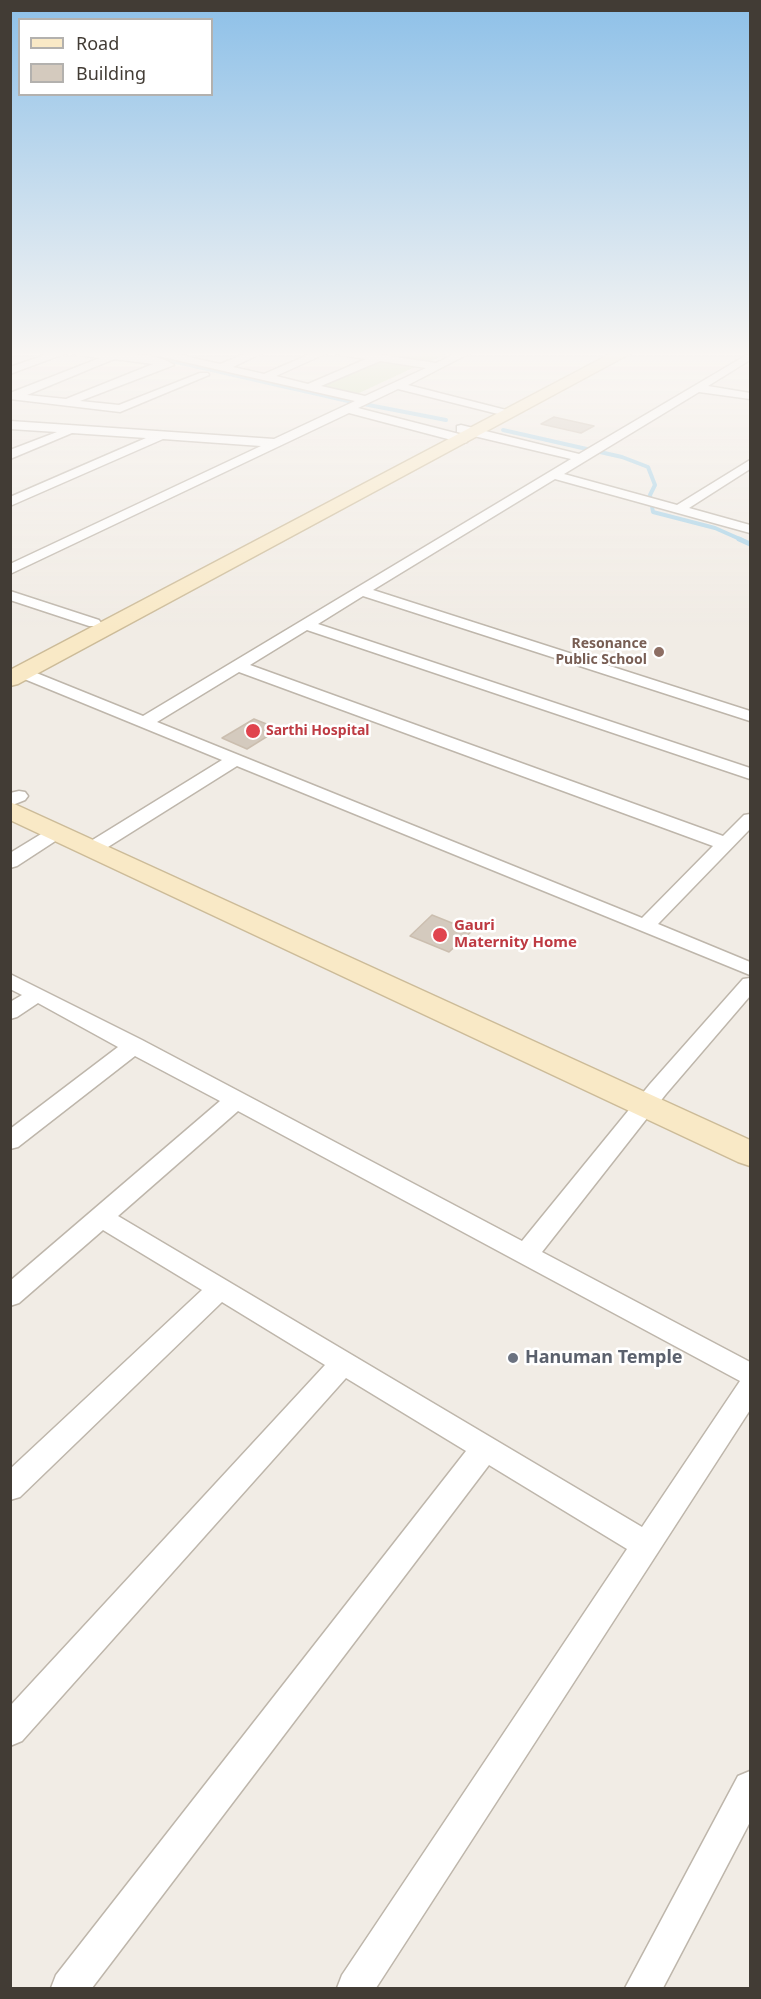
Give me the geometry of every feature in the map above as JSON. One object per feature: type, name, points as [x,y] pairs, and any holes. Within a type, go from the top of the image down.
[{"type":"street","points":[[10,455],[34,445]]},
{"type":"street","points":[[10,502],[138,445]]},
{"type":"street","points":[[10,570],[271,445]]},
{"type":"street","points":[[15,670],[94,623],[440,445]]},
{"type":"street","points":[[15,670],[441,445]]},
{"type":"street","points":[[538,445],[590,453]]},
{"type":"street","points":[[145,722],[603,445]]},
{"type":"street","points":[[679,509],[750,465]]},
{"type":"street","points":[[554,475],[750,529]]},
{"type":"street","points":[[736,525],[750,516]]},
{"type":"street","points":[[361,591],[750,716]]},
{"type":"street","points":[[10,595],[94,623]]},
{"type":"street","points":[[306,625],[750,774]]},
{"type":"street","points":[[238,666],[726,844]]},
{"type":"street","points":[[15,670],[750,969]]},
{"type":"street","points":[[13,800],[57,832],[101,843],[236,759]]},
{"type":"street","points":[[13,800],[101,843],[652,1097],[750,1154]]},
{"type":"street","points":[[645,926],[750,819]]},
{"type":"street","points":[[10,862],[57,832]]},
{"type":"street","points":[[10,980],[750,1374]]},
{"type":"street","points":[[526,1254],[652,1097],[750,984]]},
{"type":"street","points":[[10,1012],[37,994]]},
{"type":"street","points":[[10,1142],[134,1046]]},
{"type":"street","points":[[652,1097],[750,1131]]},
{"type":"street","points":[[10,1296],[236,1100]]},
{"type":"street","points":[[101,1217],[647,1545]]},
{"type":"street","points":[[10,1488],[220,1289]]},
{"type":"street","points":[[10,1730],[343,1363]]},
{"type":"street","points":[[355,1989],[750,1388]]},
{"type":"street","points":[[69,1989],[485,1448]]},
{"type":"street","points":[[643,1989],[750,1788]]},
{"type":"building","points":[[254,719],[279,729],[247,749],[222,738]]},
{"type":"building","points":[[432,915],[472,931],[449,952],[410,936]]},
{"type":"waterway","points":[[570,445],[622,457],[648,467],[655,485],[650,495],[653,512],[715,528],[742,540]]},
{"type":"waterway","points":[[739,539],[750,544]]},
{"type":"place","name":"Resonance Public School","points":[[659,652]]},
{"type":"place","name":"Sarthi Hospital","points":[[253,731]]},
{"type":"place","name":"Gauri Maternity Home","points":[[440,935]]},
{"type":"place","name":"Hanuman Temple","points":[[513,1358]]}]
